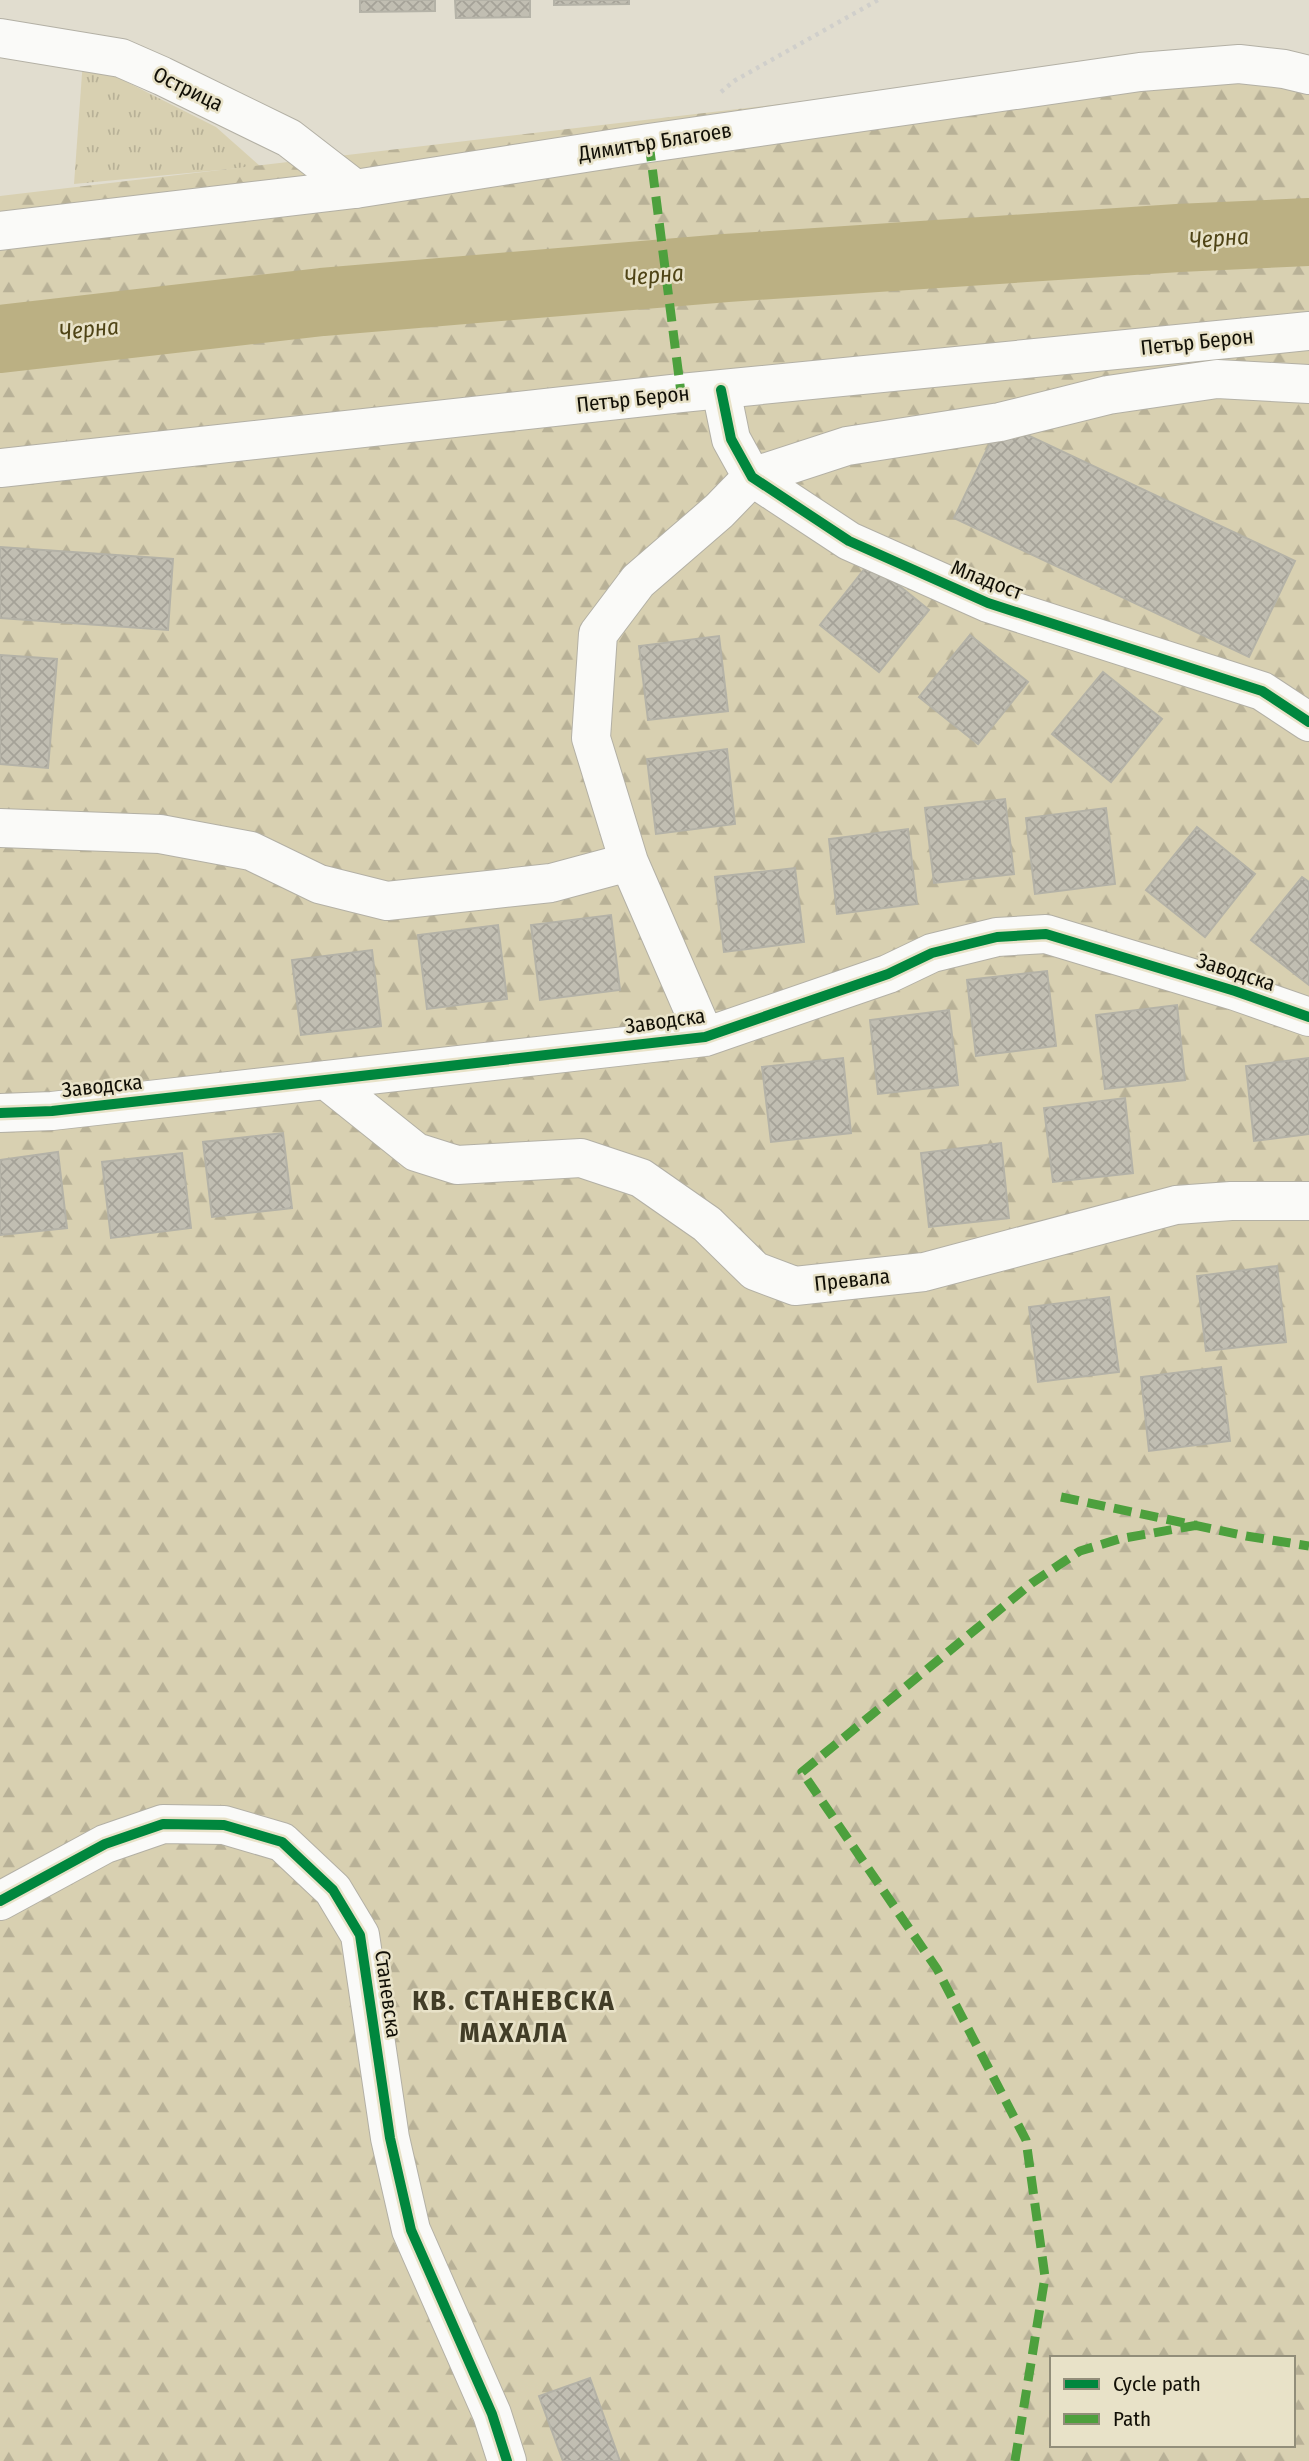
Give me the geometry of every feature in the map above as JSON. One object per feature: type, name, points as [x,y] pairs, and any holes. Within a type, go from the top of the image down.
[{"type":"street","name":"Острица","points":[[0,37],[121,58],[289,138],[355,189]]},
{"type":"street","name":"Димитър Благоев","points":[[0,231],[355,189],[662,141],[1139,72],[1239,64],[1309,75]]},
{"type":"street","name":"Петър Берон","points":[[0,468],[721,390],[1309,331]]},
{"type":"street","points":[[752,477],[847,446],[1000,422],[1108,395],[1217,379],[1309,384]]},
{"type":"street","name":"Младост","points":[[721,390],[731,439],[752,477],[849,541],[988,603],[1262,691],[1309,722]]},
{"type":"street","name":"Заводска","points":[[705,1037],[629,862],[592,738],[598,634],[638,581],[719,510],[752,477]]},
{"type":"street","points":[[0,828],[160,834],[251,851],[319,884],[387,901],[551,883],[629,862]]},
{"type":"street","name":"Заводска","points":[[0,1113],[52,1111],[705,1037],[888,974],[932,953],[997,937],[1046,934],[1234,991],[1309,1017]]},
{"type":"street","name":"Превала","points":[[326,1080],[416,1152],[457,1165],[581,1158],[641,1178],[706,1224],[755,1270],[795,1286],[924,1272],[1176,1205],[1231,1201],[1309,1201]]},
{"type":"street","name":"Станевска","points":[[0,1900],[105,1844],[163,1824],[224,1825],[282,1842],[333,1890],[360,1935],[390,2138],[411,2230],[492,2414],[506,2461]]},
{"type":"path","points":[[716,97],[734,81],[878,0]]},
{"type":"green space","points":[[1280,49],[1309,55],[1309,2461],[0,2461],[0,196],[916,88]]},
{"type":"green space","points":[[83,60],[216,127],[260,166],[74,184]]},
{"type":"building","points":[[360,0],[435,0],[435,11],[360,12]]},
{"type":"building","points":[[455,0],[530,0],[530,17],[456,18]]},
{"type":"building","points":[[554,0],[629,0],[629,4],[554,5]]},
{"type":"building","points":[[1000,422],[1295,561],[1249,657],[954,518]]},
{"type":"building","points":[[0,547],[173,559],[168,630],[0,618]]},
{"type":"building","points":[[870,562],[929,610],[879,672],[820,625]]},
{"type":"building","points":[[970,635],[1028,682],[978,744],[919,697]]},
{"type":"building","points":[[719,636],[728,711],[648,720],[639,646]]},
{"type":"building","points":[[0,655],[57,659],[48,768],[0,764]]},
{"type":"building","points":[[1103,672],[1162,719],[1111,782],[1052,734]]},
{"type":"building","points":[[727,749],[735,824],[656,834],[647,759]]},
{"type":"building","points":[[1005,799],[1014,874],[934,883],[925,808]]},
{"type":"building","points":[[1106,808],[1115,884],[1035,894],[1026,818]]},
{"type":"building","points":[[1197,827],[1255,874],[1205,937],[1146,890]]},
{"type":"building","points":[[908,829],[917,904],[837,914],[829,839]]},
{"type":"building","points":[[795,868],[804,942],[724,952],[715,877]]},
{"type":"building","points":[[1302,877],[1309,882],[1309,985],[1251,940]]},
{"type":"building","points":[[611,915],[620,990],[540,1000],[531,925]]},
{"type":"building","points":[[498,925],[507,999],[427,1009],[418,935]]},
{"type":"building","points":[[372,950],[381,1026],[301,1035],[292,960]]},
{"type":"building","points":[[1047,971],[1056,1046],[976,1056],[967,980]]},
{"type":"building","points":[[1177,1005],[1185,1080],[1105,1089],[1096,1015]]},
{"type":"building","points":[[949,1010],[958,1085],[878,1094],[870,1020]]},
{"type":"building","points":[[843,1058],[851,1133],[771,1142],[762,1067]]},
{"type":"building","points":[[1309,1058],[1309,1134],[1254,1141],[1246,1066]]},
{"type":"building","points":[[1125,1098],[1133,1173],[1053,1182],[1044,1108]]},
{"type":"building","points":[[283,1133],[292,1208],[212,1217],[203,1142]]},
{"type":"building","points":[[1001,1143],[1009,1218],[929,1227],[921,1153]]},
{"type":"building","points":[[58,1152],[67,1228],[0,1235],[0,1160]]},
{"type":"building","points":[[182,1153],[191,1228],[111,1238],[102,1162]]},
{"type":"building","points":[[1277,1266],[1286,1342],[1206,1351],[1197,1276]]},
{"type":"building","points":[[1109,1297],[1119,1372],[1038,1382],[1029,1307]]},
{"type":"building","points":[[1221,1367],[1230,1441],[1149,1451],[1141,1377]]},
{"type":"building","points":[[590,2378],[620,2461],[563,2461],[539,2396]]},
{"type":"waterway","name":"Черна","points":[[0,339],[322,302],[726,268],[1309,232]]},
{"type":"marked path","points":[[649,143],[681,393]]},
{"type":"marked path","points":[[1061,1497],[1246,1536],[1309,1546]]},
{"type":"marked path","points":[[1015,2461],[1045,2277],[1026,2140],[937,1969],[802,1772],[1032,1583],[1080,1551],[1119,1539],[1198,1525]]},
{"type":"cycle path","points":[[721,390],[731,439],[752,477],[849,541],[988,603],[1262,691],[1309,722]]},
{"type":"cycle path","points":[[0,1113],[52,1111],[705,1037],[888,974],[932,953],[997,937],[1046,934],[1235,991],[1309,1017]]},
{"type":"cycle path","points":[[0,1901],[105,1844],[163,1824],[224,1825],[282,1842],[333,1890],[360,1935],[390,2138],[411,2230],[492,2414],[507,2461]]},
{"type":"district","name":"КВ. СТАНЕВСКА МАХАЛА","points":[[514,2016]]}]
